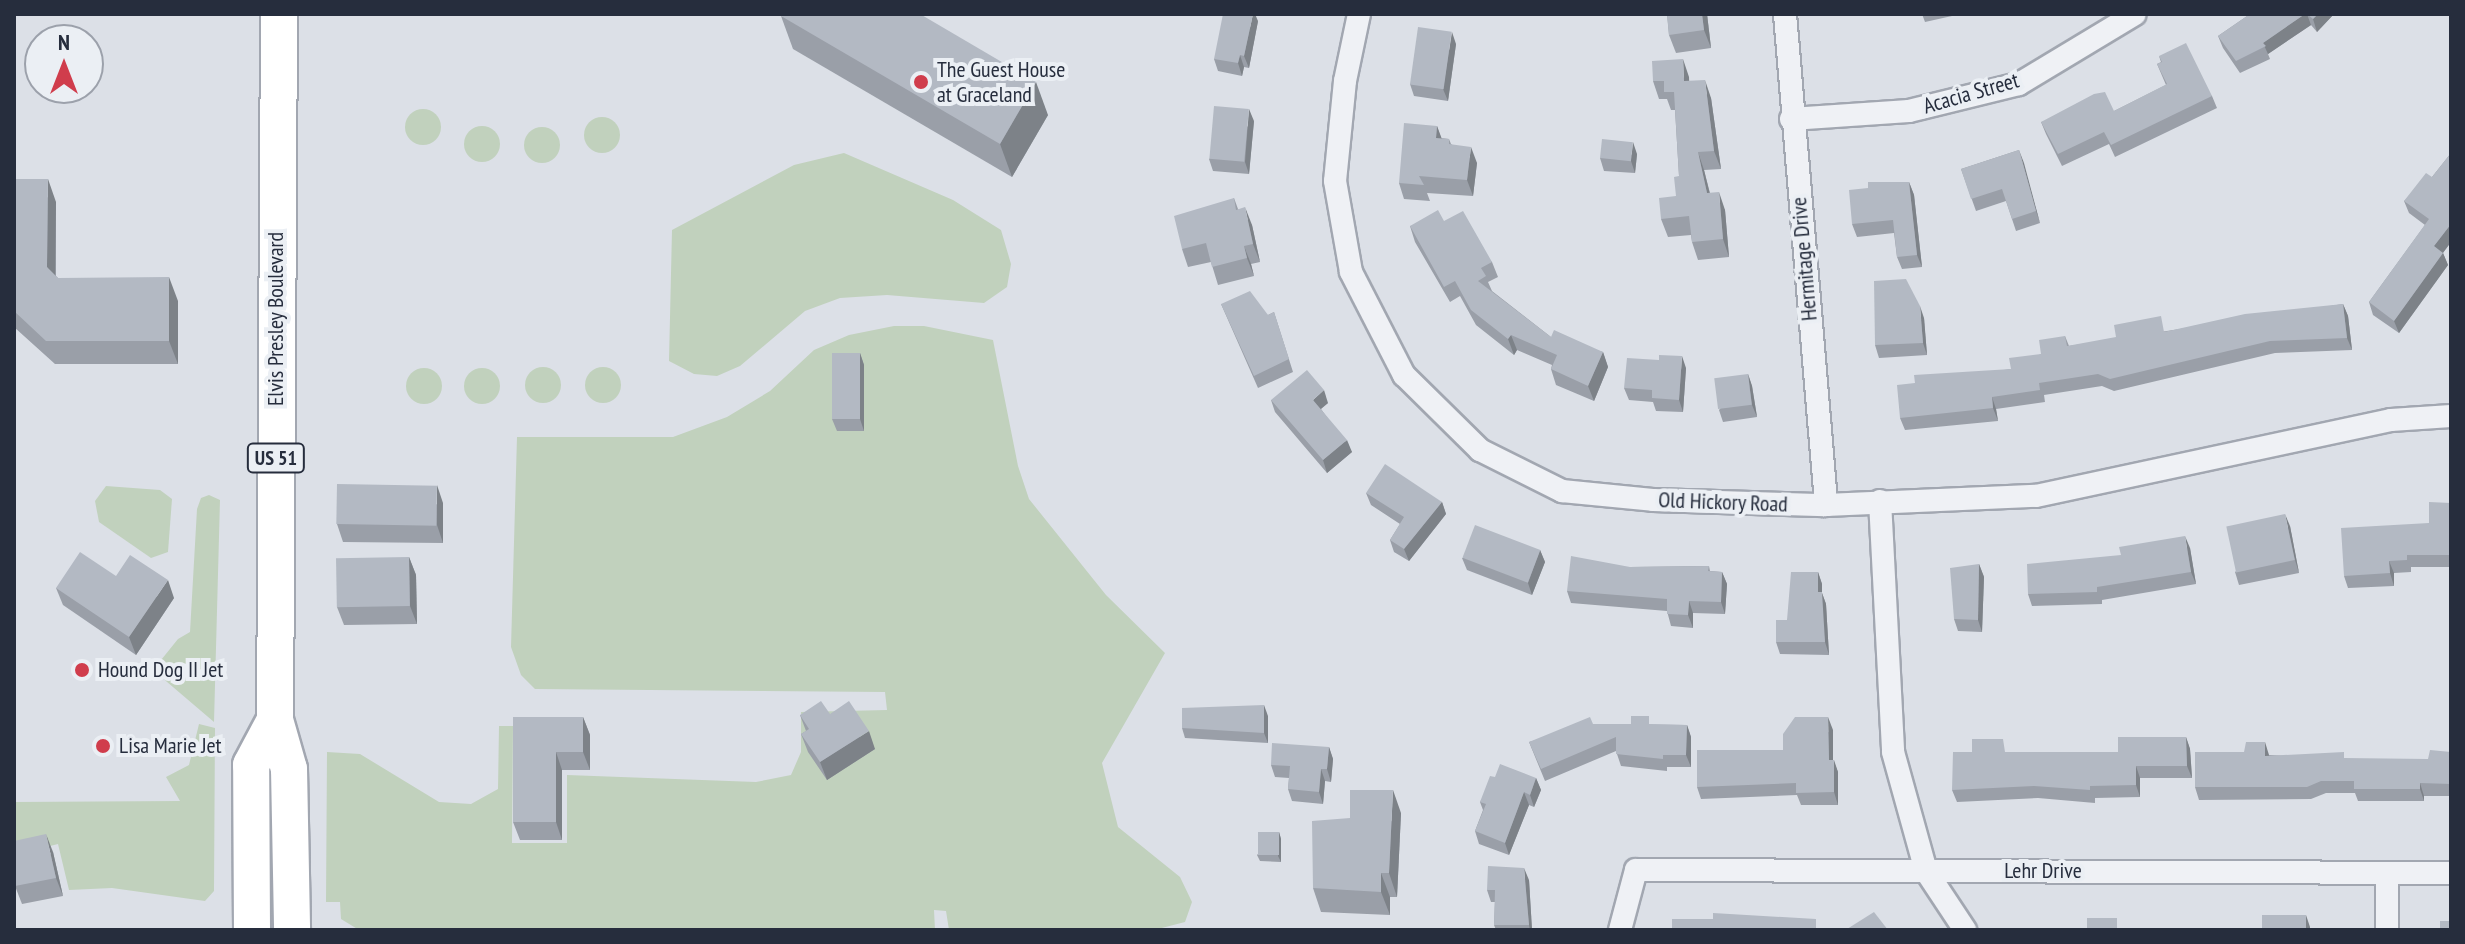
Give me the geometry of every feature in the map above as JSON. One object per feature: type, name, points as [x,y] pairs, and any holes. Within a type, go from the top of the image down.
[{"type":"main road","name":"Elvis Presley Boulevard","points":[[279,14],[275,720],[289,769],[292,930]]},
{"type":"main road","name":"Elvis Presley Boulevard","points":[[252,930],[251,765],[275,720]]},
{"type":"street","name":"Old Hickory Road","points":[[1359,14],[1345,81],[1335,181],[1351,272],[1404,375],[1480,450],[1562,491],[1653,500],[1826,505],[2036,496],[2391,420],[2451,416]]},
{"type":"street","name":"Hermitage Drive","points":[[1785,14],[1791,119],[1826,505]]},
{"type":"street","name":"Acacia Street","points":[[1791,119],[1909,111],[2019,84],[2135,14]]},
{"type":"street","points":[[1880,501],[1893,752],[1926,871],[1965,930]]},
{"type":"street","name":"Lehr Drive","points":[[1620,930],[1636,870],[2451,873]]},
{"type":"street","points":[[2387,873],[2387,930]]},
{"type":"green space","points":[[423,109],[435,115],[441,127],[435,139],[423,145],[411,139],[405,127],[411,115]]},
{"type":"green space","points":[[602,117],[614,123],[620,135],[614,147],[602,153],[590,147],[584,135],[590,123]]},
{"type":"green space","points":[[482,126],[494,132],[500,144],[494,156],[482,162],[470,156],[464,144],[470,132]]},
{"type":"green space","points":[[542,127],[554,133],[560,145],[554,157],[542,163],[530,157],[524,145],[530,133]]},
{"type":"green space","points":[[844,153],[953,200],[1001,230],[1011,264],[1007,287],[984,303],[887,295],[840,298],[805,311],[740,366],[717,376],[694,374],[669,361],[672,230],[794,165]]},
{"type":"green space","points":[[894,326],[924,326],[993,340],[1018,466],[1029,499],[1106,595],[1165,653],[1102,763],[1118,827],[1180,877],[1192,902],[1185,922],[1154,930],[949,930],[946,911],[934,910],[935,930],[359,930],[341,919],[340,902],[326,902],[327,752],[360,754],[439,802],[471,804],[498,789],[499,726],[513,726],[512,843],[567,843],[567,775],[756,782],[791,775],[801,752],[801,712],[887,710],[885,692],[535,689],[521,675],[511,647],[517,437],[673,437],[727,417],[770,391],[814,350],[849,335]]},
{"type":"green space","points":[[543,367],[555,373],[561,385],[555,397],[543,403],[531,397],[525,385],[531,373]]},
{"type":"green space","points":[[603,367],[615,373],[621,385],[615,397],[603,403],[591,397],[585,385],[591,373]]},
{"type":"green space","points":[[424,368],[436,374],[442,386],[436,398],[424,404],[412,398],[406,386],[412,374]]},
{"type":"green space","points":[[482,368],[494,374],[500,386],[494,398],[482,404],[470,398],[464,386],[470,374]]},
{"type":"green space","points":[[106,486],[160,490],[172,499],[168,552],[151,558],[99,522],[95,501]]},
{"type":"green space","points":[[209,495],[220,500],[214,722],[153,670],[178,639],[190,632],[197,509],[201,498]]},
{"type":"green space","points":[[199,724],[215,728],[214,891],[205,901],[112,888],[69,890],[58,844],[14,855],[14,802],[180,801],[166,777],[189,765]]},
{"type":"building","points":[[782,14],[920,14],[1036,82],[1000,144]]},
{"type":"building","points":[[1223,14],[1253,14],[1244,56],[1240,55],[1238,63],[1214,59]]},
{"type":"building","points":[[1667,14],[1702,14],[1704,30],[1669,35]]},
{"type":"building","points":[[2250,14],[2305,14],[2263,43],[2266,46],[2236,61],[2218,36]]},
{"type":"building","points":[[1418,27],[1452,32],[1444,89],[1410,84]]},
{"type":"building","points":[[2186,43],[2212,96],[2111,145],[2104,132],[2058,154],[2041,122],[2094,94],[2105,92],[2114,111],[2167,84],[2157,64],[2162,62],[2159,56]]},
{"type":"building","points":[[1683,59],[1684,81],[1705,80],[1714,151],[1698,152],[1707,193],[1719,192],[1723,239],[1692,242],[1689,216],[1661,219],[1659,198],[1676,196],[1674,177],[1679,176],[1674,92],[1664,92],[1664,81],[1653,81],[1652,61]]},
{"type":"building","points":[[1214,106],[1249,109],[1244,162],[1209,159]]},
{"type":"building","points":[[1404,123],[1437,126],[1436,138],[1449,139],[1449,144],[1471,147],[1467,180],[1419,176],[1424,185],[1399,183]]},
{"type":"building","points":[[1602,139],[1633,142],[1631,161],[1600,158]]},
{"type":"building","points":[[2019,150],[2036,211],[2012,219],[2002,189],[1971,199],[1961,169]]},
{"type":"building","points":[[2451,153],[2451,224],[2434,246],[2443,253],[2394,321],[2369,302],[2429,219],[2404,201],[2426,173],[2432,177]]},
{"type":"building","points":[[14,179],[48,179],[47,267],[58,278],[169,277],[169,341],[46,341],[14,311]]},
{"type":"building","points":[[1868,182],[1909,182],[1917,255],[1897,257],[1893,220],[1852,224],[1849,190],[1868,188]]},
{"type":"building","points":[[1234,198],[1236,210],[1245,207],[1253,244],[1244,246],[1247,258],[1212,267],[1206,243],[1182,249],[1174,216]]},
{"type":"building","points":[[1438,210],[1444,221],[1463,211],[1492,262],[1481,268],[1486,276],[1478,281],[1551,337],[1554,330],[1603,352],[1588,386],[1551,369],[1557,355],[1511,335],[1508,339],[1471,310],[1455,281],[1444,287],[1410,226]]},
{"type":"building","points":[[1906,279],[1920,306],[1923,343],[1875,345],[1874,281]]},
{"type":"building","points":[[1250,291],[1268,315],[1274,312],[1289,359],[1254,376],[1221,304]]},
{"type":"building","points":[[2343,304],[2347,338],[2270,341],[2110,379],[2098,374],[2039,383],[2040,390],[1992,397],[1993,408],[1900,418],[1897,385],[1915,383],[1914,375],[2011,369],[2009,358],[2041,354],[2039,340],[2065,336],[2067,346],[2116,337],[2114,325],[2161,316],[2164,332],[2245,314]]},
{"type":"building","points":[[832,353],[860,353],[860,419],[832,419]]},
{"type":"building","points":[[1659,355],[1682,356],[1679,400],[1652,398],[1652,390],[1624,388],[1627,358],[1659,360]]},
{"type":"building","points":[[1307,370],[1324,390],[1313,400],[1347,440],[1323,460],[1271,400]]},
{"type":"building","points":[[1748,374],[1752,405],[1718,409],[1714,378]]},
{"type":"building","points":[[1385,464],[1442,502],[1404,549],[1390,540],[1404,517],[1366,493]]},
{"type":"building","points":[[337,484],[437,486],[436,526],[336,524]]},
{"type":"building","points":[[2429,502],[2451,503],[2451,555],[2407,555],[2407,560],[2389,561],[2390,573],[2344,576],[2341,528],[2429,523]]},
{"type":"building","points":[[2285,514],[2295,560],[2236,572],[2226,526]]},
{"type":"building","points":[[1475,525],[1540,550],[1528,583],[1462,558]]},
{"type":"building","points":[[2185,536],[2191,572],[2097,587],[2097,592],[2028,594],[2027,564],[2121,555],[2119,547]]},
{"type":"building","points":[[80,552],[116,576],[130,555],[168,580],[129,637],[56,588]]},
{"type":"building","points":[[1571,556],[1630,567],[1709,566],[1708,571],[1722,572],[1721,602],[1689,601],[1688,615],[1667,614],[1667,599],[1567,591]]},
{"type":"building","points":[[409,557],[410,606],[337,607],[336,558]]},
{"type":"building","points":[[1979,564],[1978,620],[1954,619],[1950,568]]},
{"type":"building","points":[[1791,572],[1818,572],[1825,642],[1776,642],[1776,620],[1787,620]]},
{"type":"building","points":[[821,701],[830,714],[849,701],[869,731],[820,762],[801,734],[809,729],[800,715]]},
{"type":"building","points":[[1264,705],[1264,733],[1182,728],[1182,708]]},
{"type":"building","points":[[1631,716],[1649,716],[1649,724],[1687,725],[1686,755],[1663,755],[1663,759],[1616,754],[1616,737],[1541,769],[1529,742],[1590,717],[1593,724],[1631,724]]},
{"type":"building","points":[[513,717],[583,717],[583,752],[556,752],[556,822],[513,822]]},
{"type":"building","points":[[1795,717],[1828,717],[1829,760],[1834,760],[1834,792],[1796,793],[1796,783],[1697,787],[1697,750],[1783,750],[1783,734]]},
{"type":"building","points":[[2118,737],[2186,737],[2187,766],[2136,766],[2136,785],[2090,786],[2090,790],[2034,786],[1952,790],[1953,752],[1972,752],[1972,739],[2003,739],[2005,752],[2118,752]]},
{"type":"building","points":[[2246,742],[2265,742],[2265,756],[2344,752],[2344,758],[2428,759],[2430,750],[2451,752],[2451,784],[2420,783],[2420,789],[2354,789],[2354,781],[2321,781],[2307,787],[2195,787],[2195,752],[2244,752]]},
{"type":"building","points":[[1272,743],[1329,747],[1327,769],[1321,769],[1319,792],[1288,789],[1290,766],[1271,765]]},
{"type":"building","points":[[1500,764],[1536,778],[1530,795],[1524,792],[1505,843],[1475,831],[1486,804],[1480,802],[1490,776],[1495,777]]},
{"type":"building","points":[[1350,790],[1393,790],[1389,873],[1381,873],[1381,892],[1313,888],[1312,821],[1350,818]]},
{"type":"building","points":[[1258,832],[1279,832],[1279,855],[1258,855]]},
{"type":"building","points":[[46,834],[56,878],[15,886],[14,841]]},
{"type":"building","points":[[1488,866],[1524,868],[1529,925],[1494,925],[1495,890],[1487,890]]},
{"type":"building","points":[[1874,912],[1888,930],[1847,929]]},
{"type":"building","points":[[1713,913],[1816,919],[1816,930],[1672,930],[1672,919],[1713,919]]},
{"type":"building","points":[[2262,915],[2306,915],[2306,930],[2262,930]]},
{"type":"building","points":[[2087,918],[2117,918],[2117,930],[2087,930]]},
{"type":"building","points":[[2440,921],[2451,921],[2451,930],[2440,930]]},
{"type":"place","name":"The Guest House at Graceland","points":[[921,82]]},
{"type":"place","name":"Hound Dog II Jet","points":[[82,670]]},
{"type":"place","name":"Lisa Marie Jet","points":[[103,746]]}]
